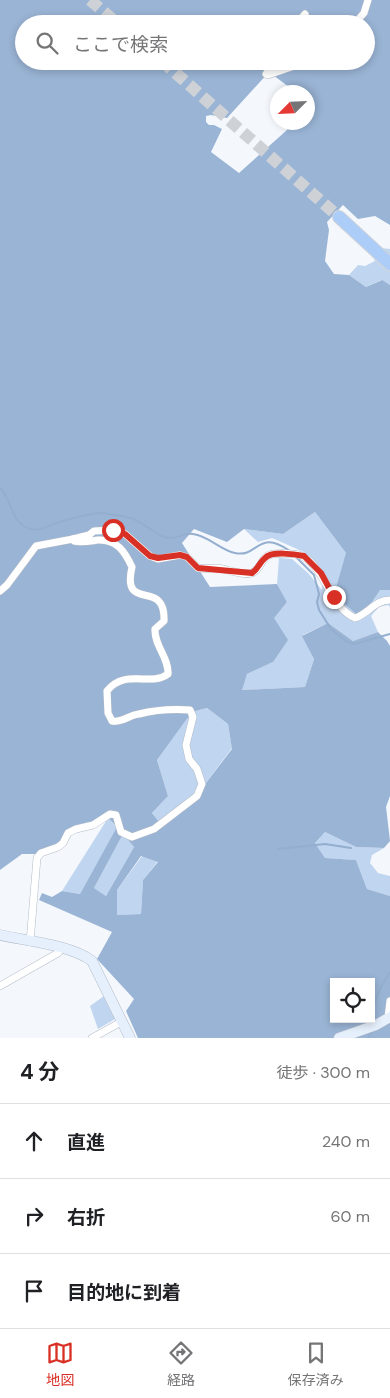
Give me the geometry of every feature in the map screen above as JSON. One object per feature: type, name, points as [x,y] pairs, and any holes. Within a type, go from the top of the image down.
[{"type":"highway","points":[[338,216],[390,264]]},
{"type":"street","points":[[362,15],[368,0]]},
{"type":"street","points":[[269,70],[266,74],[268,75],[283,70]]},
{"type":"street","points":[[0,591],[7,585],[36,546],[89,535],[94,531],[113,530],[125,534],[150,556],[158,558],[180,555],[187,557],[198,568],[216,568],[252,573],[258,568],[265,556],[271,554],[304,556],[321,573],[334,597],[349,616],[355,618],[362,616],[377,603],[390,600]]},
{"type":"street","points":[[30,942],[37,858],[41,853],[58,847],[63,843],[68,833],[93,825],[110,814],[116,815],[121,832],[132,837],[154,829],[197,796],[202,784],[197,769],[190,759],[186,745],[193,717],[190,710],[179,709],[137,714],[118,722],[112,721],[108,713],[107,692],[110,686],[128,678],[162,678],[168,674],[168,667],[154,635],[155,629],[164,622],[165,614],[154,596],[138,594],[132,590],[129,581],[132,567],[125,552],[118,545],[101,540],[81,543],[72,539]]},
{"type":"street","points":[[0,935],[62,948],[83,954],[92,961],[130,1038]]},
{"type":"street","points":[[0,986],[58,953],[62,948]]},
{"type":"street","points":[[339,1038],[376,1025],[389,1017],[390,1001]]},
{"type":"street","points":[[92,1038],[121,1022]]},
{"type":"shaded area","points":[[0,0],[390,0],[390,225],[375,216],[358,219],[343,205],[327,222],[329,230],[325,261],[334,274],[349,275],[366,287],[382,280],[390,285],[390,590],[380,590],[361,618],[334,595],[346,553],[315,512],[283,534],[244,529],[227,542],[194,529],[182,543],[210,587],[277,584],[287,602],[274,618],[288,640],[273,662],[247,674],[242,690],[305,687],[314,659],[302,636],[328,623],[353,641],[378,632],[390,646],[390,796],[386,807],[390,841],[384,848],[356,847],[325,832],[315,843],[325,858],[356,860],[367,889],[390,896],[390,996],[386,1017],[390,1019],[390,1038],[138,1038],[126,1011],[134,999],[97,959],[112,932],[39,900],[42,893],[52,897],[62,891],[80,894],[117,827],[108,818],[73,831],[66,845],[44,854],[22,854],[0,870]],"holes":[[[269,72],[286,85],[315,85],[315,130],[287,130],[239,173],[211,152],[222,129],[209,125],[206,122],[206,116],[227,118]],[[207,708],[228,724],[232,749],[196,796],[160,823],[152,813],[168,796],[157,760],[192,712]],[[123,834],[134,847],[106,896],[94,888]],[[141,856],[158,862],[143,880],[141,914],[117,915],[117,890]]]},
{"type":"shaded area","points":[[380,248],[390,249],[390,285],[381,280],[366,287],[349,275],[358,265],[365,266],[375,261],[373,256]]},
{"type":"shaded area","points":[[315,512],[346,553],[380,590],[390,590],[390,607],[388,605],[379,607],[371,616],[378,632],[353,641],[328,623],[303,635],[314,659],[305,687],[241,690],[247,674],[273,662],[274,617],[287,602],[277,584],[279,558],[292,559],[308,573],[322,590],[321,570],[304,552],[272,538],[258,542],[244,529],[283,534]]},
{"type":"shaded area","points":[[207,708],[228,724],[232,748],[196,796],[160,823],[152,813],[168,796],[157,760],[192,712]]},
{"type":"shaded area","points":[[108,818],[117,828],[80,894],[62,891]]},
{"type":"shaded area","points":[[325,832],[356,847],[384,848],[372,855],[370,863],[378,873],[390,876],[390,896],[367,889],[356,860],[325,858],[315,843]]},
{"type":"shaded area","points":[[123,834],[134,847],[106,896],[94,888]]},
{"type":"shaded area","points":[[142,856],[158,861],[143,880],[141,914],[117,915],[117,890]]},
{"type":"shaded area","points":[[104,996],[115,1019],[98,1029],[90,1006]]},
{"type":"waterway","points":[[0,488],[19,522],[35,530],[75,518],[103,513],[131,518],[168,538],[186,534],[199,535],[235,553],[249,552],[259,545],[271,542],[290,551]]},
{"type":"waterway","points":[[295,556],[314,575],[319,594],[317,602],[319,610],[331,629],[346,641],[354,644],[390,634]]},
{"type":"waterway","points":[[278,849],[325,844],[351,848]]},
{"type":"waterway","points":[[375,1002],[390,972]]},
{"type":"waterway","points":[[368,1038],[372,1032]]},
{"type":"tunnel","points":[[90,0],[108,15]]},
{"type":"tunnel","points":[[172,70],[339,217]]},
{"type":"route","points":[[113,530],[125,534],[150,556],[158,558],[180,555],[187,557],[198,568],[216,568],[252,573],[258,568],[265,556],[271,554],[304,556],[321,573],[334,597]]}]
